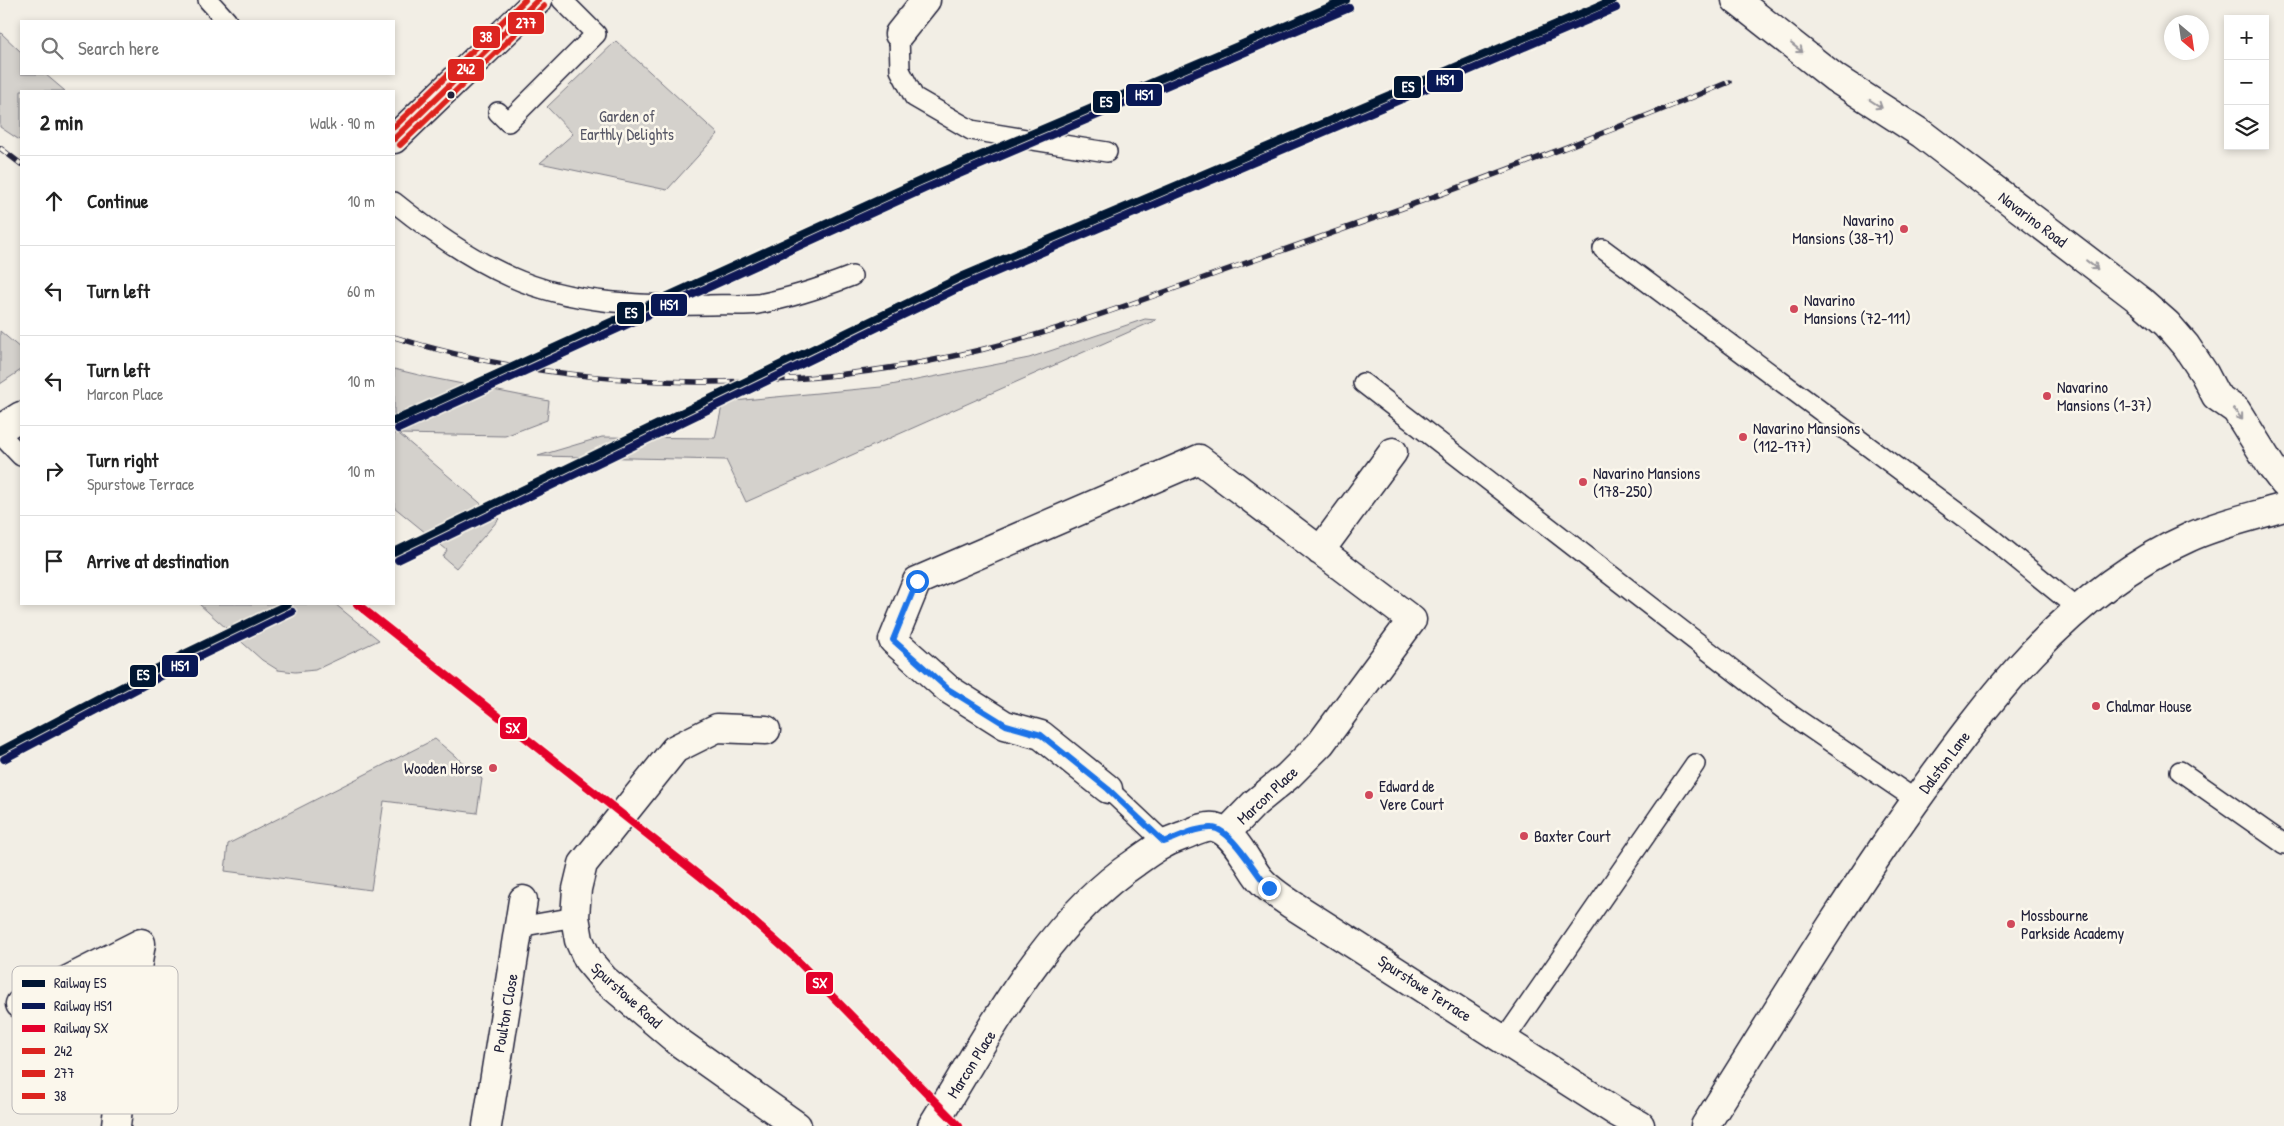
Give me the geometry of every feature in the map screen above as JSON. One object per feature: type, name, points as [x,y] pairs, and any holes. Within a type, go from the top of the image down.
[{"type":"street","points":[[395,138],[538,0]]},
{"type":"street","points":[[899,34],[926,0]]},
{"type":"street","name":"Navarino Road","points":[[1736,0],[1835,78],[1922,134],[2142,302],[2167,324],[2186,346],[2204,373],[2216,396],[2236,410],[2271,466],[2284,482]]},
{"type":"street","points":[[0,429],[20,417]]},
{"type":"street","points":[[1320,551],[1393,452]]},
{"type":"street","name":"Marcon Place","points":[[932,1126],[1027,974],[1071,917],[1122,871],[1164,842],[1214,827],[1226,833],[1255,803],[1288,776],[1321,743],[1412,620],[1199,459],[917,581],[893,640],[948,689],[1006,725],[1041,735],[1108,789]]},
{"type":"street","name":"Dalston Lane","points":[[1705,1126],[1868,868],[1949,753],[2021,664],[2078,610],[2103,589],[2136,567],[2188,537],[2282,511]]},
{"type":"street","name":"Spurstowe Road","points":[[766,730],[717,728],[675,749],[583,864],[577,889],[575,917],[579,940],[588,960],[604,979],[680,1043],[797,1126]]},
{"type":"street","name":"Spurstowe Terrace","points":[[1226,833],[1240,848],[1258,877],[1269,888],[1291,904],[1618,1113],[1640,1125]]},
{"type":"street","name":"Poulton Close","points":[[487,1126],[523,900]]},
{"type":"street","points":[[95,966],[141,943],[138,966]]},
{"type":"lane","points":[[208,0],[226,20]]},
{"type":"lane","points":[[498,112],[508,122],[596,34],[562,0]]},
{"type":"lane","points":[[899,34],[900,70],[914,98],[971,130],[1107,152]]},
{"type":"lane","points":[[395,203],[424,226],[464,253],[512,278],[566,294],[611,302],[690,305],[756,304],[806,294],[852,276]]},
{"type":"lane","points":[[1603,249],[1990,537],[2078,610]]},
{"type":"lane","points":[[1363,383],[1791,715],[1916,800]]},
{"type":"lane","points":[[0,434],[20,455]]},
{"type":"lane","points":[[1504,1040],[1695,764]]},
{"type":"lane","points":[[2180,771],[2284,844]]},
{"type":"lane","points":[[1108,789],[1164,842]]},
{"type":"lane","points":[[519,928],[575,917]]},
{"type":"green space","points":[[0,32],[20,51],[20,75],[46,75],[64,90],[20,90],[20,140],[0,127]]},
{"type":"green space","name":"Garden of Earthly Delights","points":[[616,41],[718,134],[667,190],[540,163],[573,134],[547,107]]},
{"type":"green space","points":[[1145,319],[1156,320],[746,502],[726,460],[538,456],[602,437],[715,438],[723,402],[881,387],[1029,358]]},
{"type":"green space","points":[[0,331],[20,348],[20,371],[0,384]]},
{"type":"green space","points":[[395,369],[549,401],[547,420],[505,436],[399,434],[499,519],[456,568],[443,557],[447,550],[395,508]]},
{"type":"green space","points":[[200,605],[336,605],[379,640],[315,670],[295,672],[278,670],[262,660]]},
{"type":"green space","points":[[435,739],[482,779],[477,813],[384,801],[371,890],[225,871],[228,844]]},
{"type":"railway","points":[[395,337],[464,356],[536,369],[611,378],[686,382],[761,381],[836,375],[909,365],[980,350],[1054,330],[1127,305],[1502,172],[1729,82]]},
{"type":"railway","points":[[0,148],[20,163]]},
{"type":"rail line","name":"ES","points":[[395,421],[920,181],[1346,0]]},
{"type":"rail line","name":"ES","points":[[395,552],[961,277],[1613,0]]},
{"type":"rail line","name":"HS1","points":[[398,429],[924,189],[1349,8]]},
{"type":"rail line","name":"HS1","points":[[398,560],[965,285],[1616,8]]},
{"type":"rail line","name":"ES","points":[[0,751],[186,653],[286,605]]},
{"type":"rail line","name":"SX","points":[[358,605],[725,896],[794,957],[959,1126]]},
{"type":"rail line","name":"HS1","points":[[4,759],[190,661],[292,612]]},
{"type":"transit line","name":"38","points":[[395,126],[525,0]]},
{"type":"transit line","name":"242","points":[[395,138],[538,0]]},
{"type":"transit line","name":"277","points":[[400,145],[544,6]]},
{"type":"place","name":"Navarino Mansions (38-71)","points":[[1904,229]]},
{"type":"place","name":"Navarino Mansions (72-111)","points":[[1794,309]]},
{"type":"place","name":"Navarino Mansions (1-37)","points":[[2047,396]]},
{"type":"place","name":"Navarino Mansions (112-177)","points":[[1743,437]]},
{"type":"place","name":"Navarino Mansions (178-250)","points":[[1583,482]]},
{"type":"place","name":"Chalmar House","points":[[2096,706]]},
{"type":"place","name":"Wooden Horse","points":[[493,768]]},
{"type":"place","name":"Edward de Vere Court","points":[[1369,795]]},
{"type":"place","name":"Baxter Court","points":[[1524,836]]},
{"type":"place","name":"Mossbourne Parkside Academy","points":[[2011,924]]},
{"type":"route","points":[[917,581],[893,640],[948,689],[1006,725],[1041,735],[1108,789],[1164,842],[1214,827],[1226,833],[1240,848],[1258,877],[1269,888]]}]
